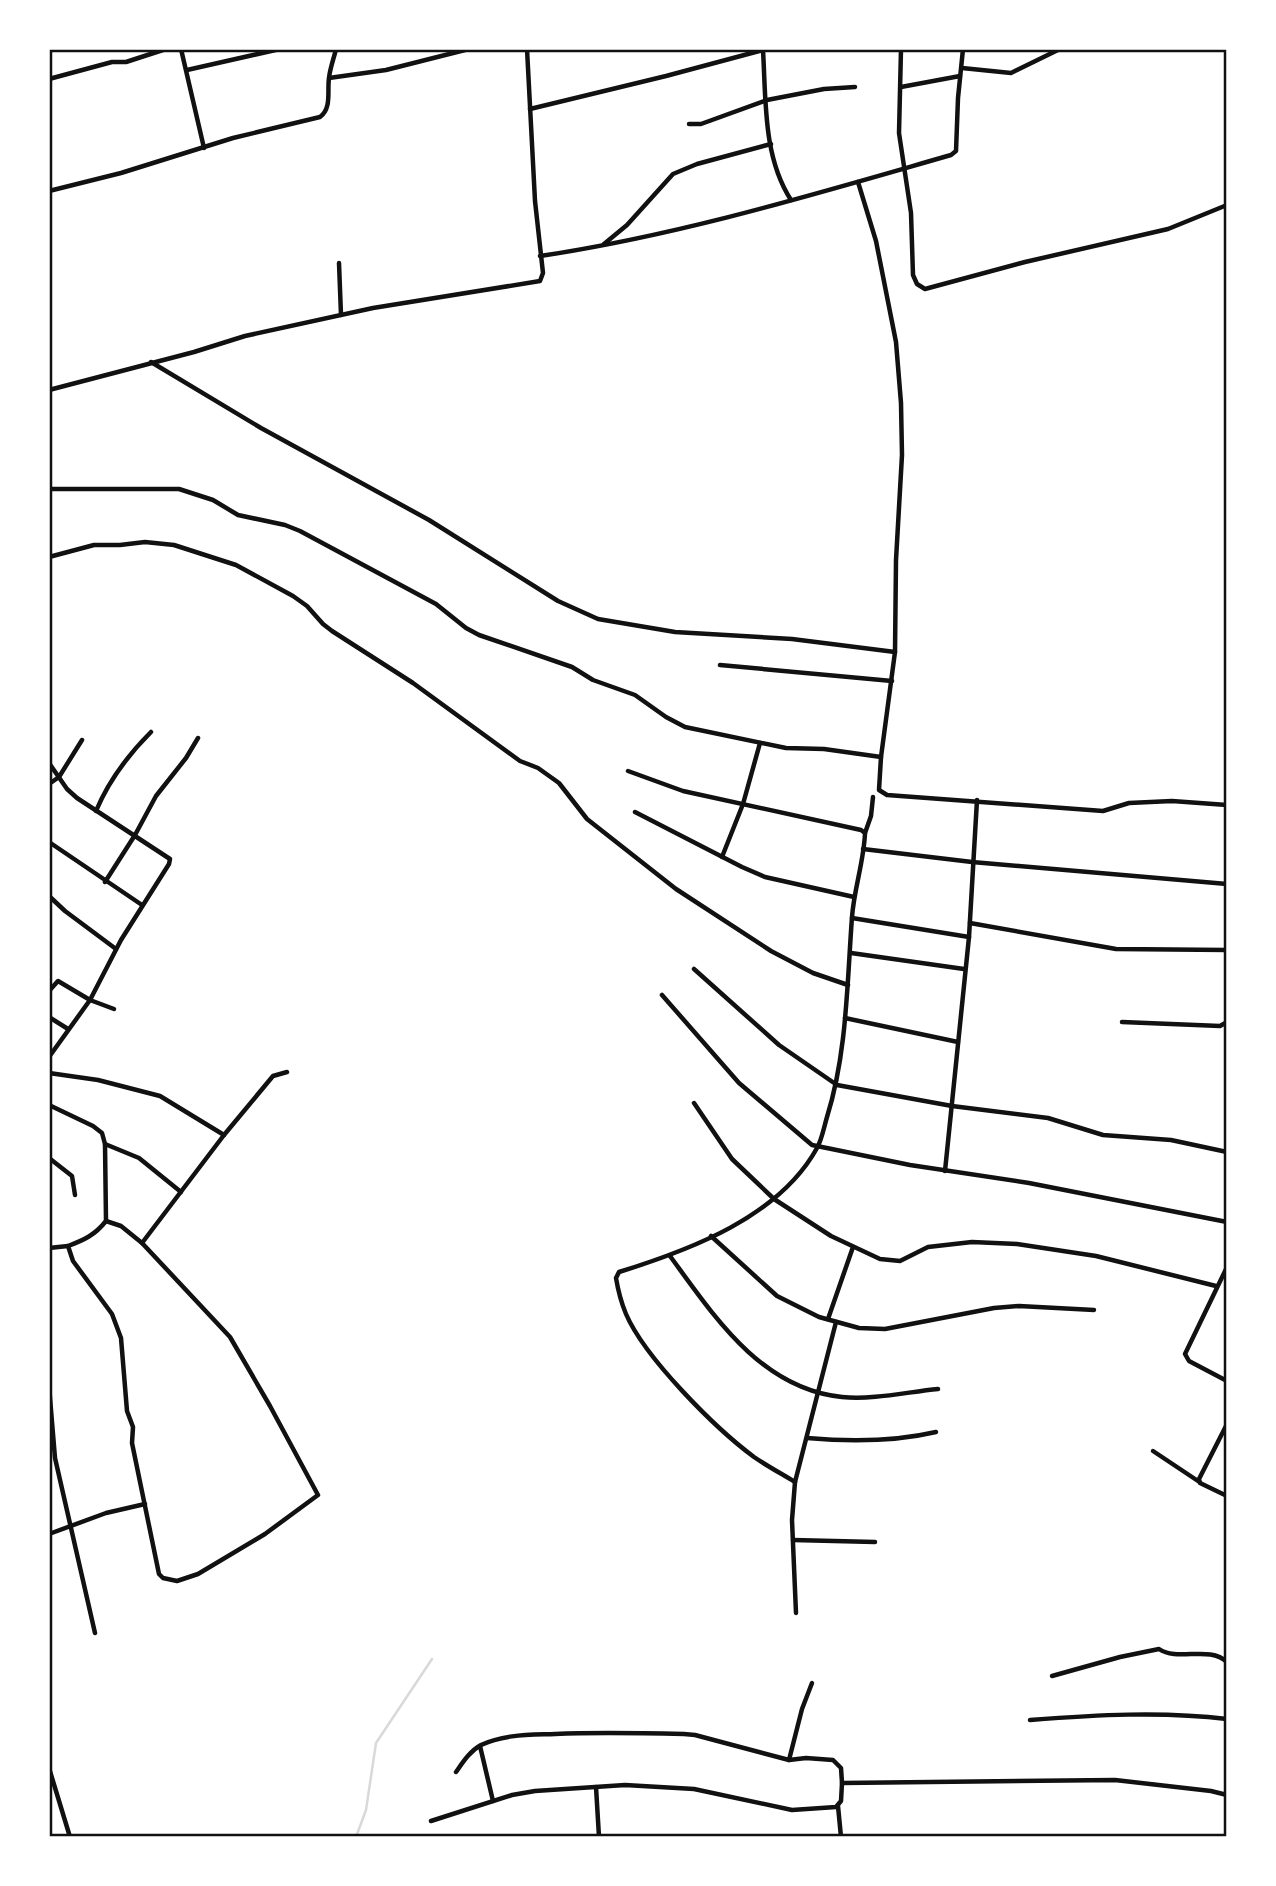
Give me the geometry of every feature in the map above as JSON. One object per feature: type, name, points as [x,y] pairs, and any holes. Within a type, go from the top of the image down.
[{"type":"street","points":[[49,79],[113,62],[126,62],[166,49]]},
{"type":"street","points":[[181,49],[204,148]]},
{"type":"street","points":[[187,71],[280,49]]},
{"type":"street","points":[[49,191],[320,117],[325,113],[327,105],[329,78],[336,49]]},
{"type":"street","points":[[329,78],[397,68],[469,49]]},
{"type":"street","points":[[49,390],[194,352],[237,337],[373,308],[537,283],[542,277],[527,49]]},
{"type":"street","points":[[530,109],[763,49],[771,144],[778,176],[791,200]]},
{"type":"street","points":[[901,49],[899,133],[911,213],[913,275],[917,284],[925,289],[1025,262],[1168,229],[1227,205]]},
{"type":"street","points":[[540,256],[596,248],[672,231],[951,155],[956,151],[963,49]]},
{"type":"street","points":[[962,68],[1011,73],[1060,49]]},
{"type":"street","points":[[901,88],[960,76]]},
{"type":"street","points":[[690,124],[701,124],[766,100],[824,89],[855,87]]},
{"type":"street","points":[[596,248],[612,239],[673,174],[697,164],[771,144]]},
{"type":"street","points":[[858,182],[876,241],[896,342],[902,455],[896,560],[898,598],[895,652],[879,788],[884,794],[1103,811],[1129,803],[1172,801],[1227,805]]},
{"type":"street","points":[[339,263],[341,315]]},
{"type":"street","points":[[150,362],[261,428],[429,520],[558,601],[587,615],[675,632],[781,638],[895,652]]},
{"type":"street","points":[[49,489],[179,489],[198,493],[239,515],[300,531],[436,604],[460,624],[479,635],[572,667],[593,680],[635,695],[677,724],[786,748],[824,749],[881,757]]},
{"type":"street","points":[[49,557],[94,545],[160,542],[236,565],[293,596],[332,631],[413,683],[520,761],[538,768],[559,783],[587,819],[676,889],[771,951],[813,973],[849,985]]},
{"type":"street","points":[[720,665],[892,681]]},
{"type":"street","points":[[96,811],[113,776],[151,732]]},
{"type":"street","points":[[105,882],[156,796],[198,738]]},
{"type":"street","points":[[49,784],[59,777],[82,740]]},
{"type":"street","points":[[722,857],[743,804],[760,743]]},
{"type":"street","points":[[49,763],[77,798],[170,859],[116,949],[90,1000],[49,1057]]},
{"type":"street","points":[[628,771],[683,791],[865,833]]},
{"type":"street","points":[[795,1482],[754,1457],[702,1410],[661,1366],[634,1330],[620,1297],[617,1274],[670,1256],[754,1213],[793,1181],[818,1146],[837,1085],[849,985],[854,897],[873,797]]},
{"type":"street","points":[[945,1171],[969,937],[977,800]]},
{"type":"street","points":[[635,812],[765,877],[854,897]]},
{"type":"street","points":[[49,842],[142,905]]},
{"type":"street","points":[[863,849],[972,862],[1227,884]]},
{"type":"street","points":[[49,896],[116,949]]},
{"type":"street","points":[[852,918],[969,937]]},
{"type":"street","points":[[970,923],[1116,949],[1227,950]]},
{"type":"street","points":[[851,953],[965,969]]},
{"type":"street","points":[[694,970],[779,1045],[837,1085],[952,1106],[1048,1118],[1103,1135],[1171,1140],[1227,1152]]},
{"type":"street","points":[[49,990],[58,981],[90,1000],[114,1009]]},
{"type":"street","points":[[662,995],[739,1083],[807,1142],[945,1171],[1029,1184],[1227,1223]]},
{"type":"street","points":[[49,1017],[68,1029]]},
{"type":"street","points":[[845,1018],[958,1042]]},
{"type":"street","points":[[1122,1022],[1220,1026],[1227,1022]]},
{"type":"street","points":[[142,1243],[224,1135],[273,1076],[286,1072]]},
{"type":"street","points":[[49,1073],[98,1080],[160,1096],[224,1135]]},
{"type":"street","points":[[694,1103],[732,1159],[774,1199],[815,1226],[880,1259],[906,1259],[928,1247],[972,1242],[1017,1244],[1096,1256],[1216,1286]]},
{"type":"street","points":[[49,1105],[98,1129],[105,1144],[106,1221],[88,1239],[68,1246],[49,1248]]},
{"type":"street","points":[[105,1144],[139,1158],[181,1192]]},
{"type":"street","points":[[49,1158],[72,1176],[75,1195]]},
{"type":"street","points":[[68,1246],[73,1261],[113,1314],[121,1338],[127,1411],[133,1427],[132,1443],[159,1574],[163,1578],[177,1581],[189,1578],[209,1569],[285,1520],[318,1495],[230,1337],[142,1243],[121,1226],[106,1221]]},
{"type":"street","points":[[711,1236],[777,1296],[828,1320],[859,1328],[885,1329],[1006,1307],[1094,1310]]},
{"type":"street","points":[[828,1320],[853,1247]]},
{"type":"street","points":[[670,1256],[739,1344],[770,1370],[794,1383],[842,1397],[938,1389]]},
{"type":"street","points":[[1227,1267],[1185,1354],[1189,1361],[1227,1381]]},
{"type":"street","points":[[796,1613],[793,1539],[795,1482],[836,1322]]},
{"type":"street","points":[[49,1386],[55,1458],[95,1633]]},
{"type":"street","points":[[1199,1481],[1227,1424]]},
{"type":"street","points":[[807,1438],[885,1441],[936,1432]]},
{"type":"street","points":[[1153,1451],[1227,1496]]},
{"type":"street","points":[[49,1534],[145,1504]]},
{"type":"street","points":[[793,1539],[875,1542]]},
{"type":"street","points":[[1052,1676],[1159,1649],[1167,1655],[1213,1655],[1227,1662]]},
{"type":"street","points":[[789,1760],[802,1709],[812,1683]]},
{"type":"street","points":[[1030,1720],[1153,1714],[1227,1719]]},
{"type":"street","points":[[456,1772],[480,1746],[523,1735],[601,1732],[695,1735],[789,1760],[833,1760],[841,1768],[841,1801],[838,1806],[841,1837]]},
{"type":"street","points":[[480,1746],[493,1801]]},
{"type":"street","points":[[49,1768],[70,1837]]},
{"type":"street","points":[[842,1783],[1115,1780],[1227,1795]]},
{"type":"street","points":[[431,1821],[535,1791],[625,1785],[687,1788],[792,1810],[838,1806]]},
{"type":"street","points":[[596,1787],[598,1837]]},
{"type":"waterway","points":[[356,1837],[366,1810],[376,1743],[432,1659]]}]
